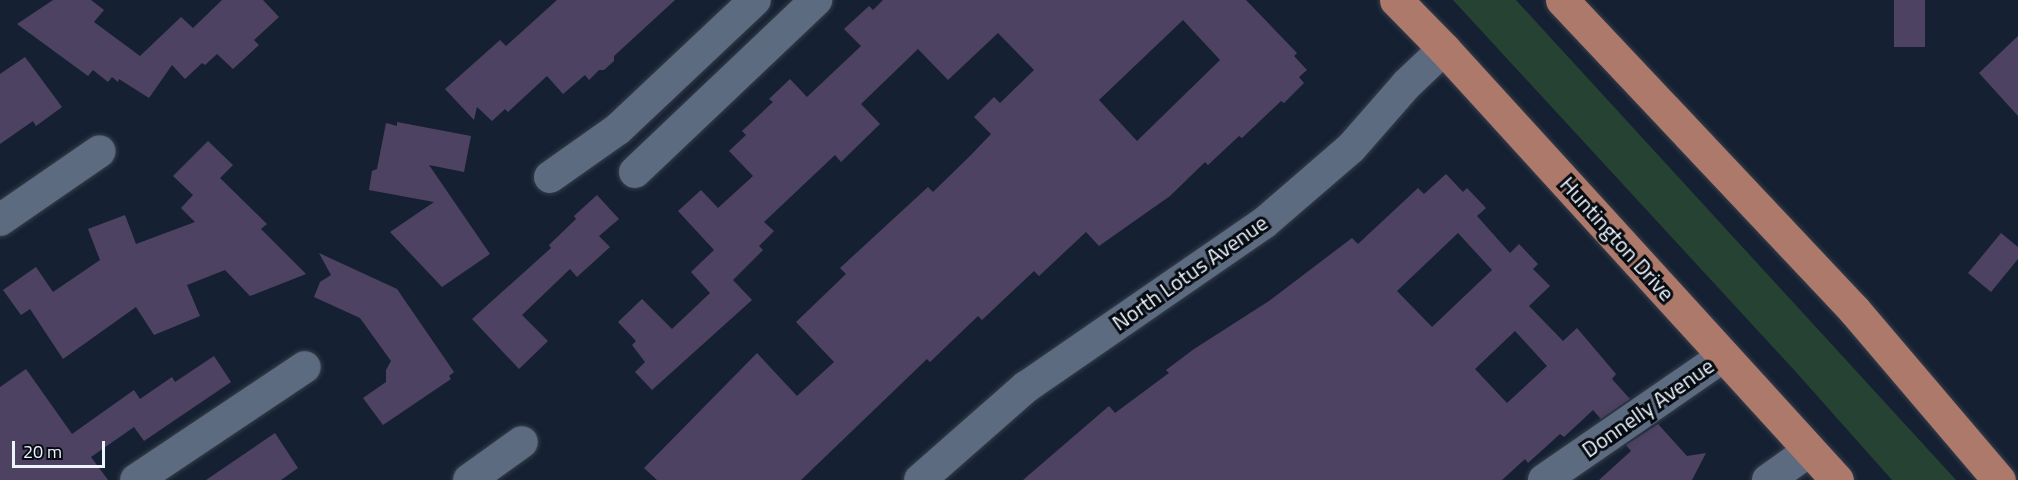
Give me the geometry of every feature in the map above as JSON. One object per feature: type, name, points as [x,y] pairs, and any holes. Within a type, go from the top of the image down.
[{"type":"main road","name":"Huntington Drive","points":[[1396,0],[1444,49],[1837,480]]},
{"type":"main road","points":[[1562,0],[1855,311],[1999,480]]},
{"type":"street","points":[[550,177],[618,129],[755,0]]},
{"type":"street","points":[[635,172],[816,0]]},
{"type":"street","name":"North Lotus Avenue","points":[[920,480],[1026,387],[1264,223],[1351,148],[1407,84],[1444,49]]},
{"type":"street","points":[[0,220],[100,151]]},
{"type":"street","name":"Donnelly Avenue","points":[[1544,480],[1724,356]]},
{"type":"street","points":[[136,480],[305,367]]},
{"type":"street","points":[[469,480],[522,442]]},
{"type":"street","points":[[1768,480],[1809,451]]},
{"type":"green space","points":[[1453,0],[1516,0],[1956,480],[1892,480],[1795,371]]},
{"type":"building","points":[[53,0],[91,0],[104,10],[94,22],[140,56],[181,17],[193,28],[222,0],[263,0],[279,17],[254,40],[259,45],[233,69],[217,54],[205,65],[202,63],[185,79],[172,65],[149,98],[119,79],[118,82],[112,77],[108,82],[93,70],[88,76],[17,24]]},
{"type":"building","points":[[557,0],[675,0],[614,56],[614,61],[604,70],[599,70],[589,80],[585,75],[563,94],[547,76],[508,112],[505,109],[492,121],[477,107],[474,120],[445,89],[500,40],[506,46]]},
{"type":"building","points":[[883,0],[1246,0],[1297,53],[1294,56],[1307,70],[1299,77],[1304,83],[1284,103],[1281,101],[1242,138],[1239,136],[1208,165],[1205,162],[1170,196],[1099,246],[1086,232],[1039,276],[1034,271],[982,320],[978,316],[930,362],[927,359],[801,480],[657,480],[644,468],[757,353],[797,396],[834,362],[796,322],[846,274],[840,268],[928,187],[933,192],[991,134],[974,117],[994,97],[1000,103],[1034,70],[998,33],[948,80],[918,49],[861,104],[880,124],[841,162],[835,155],[764,222],[774,231],[759,246],[763,250],[733,280],[752,300],[652,390],[635,372],[645,362],[632,345],[636,341],[618,322],[642,299],[672,329],[710,293],[691,272],[714,250],[678,211],[701,190],[718,208],[753,176],[729,151],[746,135],[742,131],[773,102],[769,99],[790,79],[807,97],[861,46],[844,29],[869,6],[873,10]],"holes":[[[1183,20],[1220,60],[1137,141],[1099,100]]]},
{"type":"building","points":[[1894,0],[1925,0],[1925,47],[1894,47]]},
{"type":"building","points":[[2018,36],[2018,116],[1979,73]]},
{"type":"building","points":[[25,57],[62,107],[36,126],[33,121],[0,144],[0,74]]},
{"type":"building","points":[[397,122],[471,136],[464,172],[429,165],[490,254],[442,287],[390,232],[434,202],[369,190],[372,171],[377,169],[386,123],[397,126]]},
{"type":"building","points":[[208,141],[233,165],[220,178],[267,224],[261,229],[306,274],[250,296],[225,270],[187,285],[200,316],[154,335],[136,307],[63,359],[30,309],[21,315],[3,290],[36,267],[53,292],[100,260],[88,229],[125,215],[136,244],[195,222],[181,208],[193,195],[173,176]]},
{"type":"building","points":[[1446,174],[1463,192],[1467,188],[1486,208],[1477,216],[1510,253],[1519,244],[1538,264],[1533,269],[1550,286],[1529,306],[1563,341],[1577,328],[1616,374],[1612,379],[1630,399],[1601,419],[1593,410],[1564,437],[1560,434],[1528,463],[1525,459],[1502,480],[1023,480],[1109,406],[1115,413],[1169,373],[1166,370],[1194,349],[1269,301],[1352,238],[1358,244],[1418,188],[1424,194]],"holes":[[[1458,233],[1492,270],[1432,327],[1397,291]],[[1515,331],[1547,366],[1507,403],[1475,369]]]},
{"type":"building","points":[[597,195],[619,219],[599,236],[610,247],[577,277],[570,269],[522,315],[548,341],[519,369],[472,319],[551,248],[549,245],[576,219],[574,216]]},
{"type":"building","points":[[2001,233],[2018,247],[2018,259],[1991,292],[1968,273]]},
{"type":"building","points":[[319,253],[397,289],[454,372],[449,376],[451,379],[383,425],[363,398],[386,382],[386,370],[391,361],[360,318],[314,297],[320,282],[331,275]]},
{"type":"building","points":[[214,356],[231,382],[144,441],[134,427],[91,457],[108,480],[0,480],[0,387],[26,369],[72,434],[134,390],[140,399],[172,377],[175,382]]},
{"type":"building","points":[[1658,424],[1687,456],[1706,453],[1692,480],[1599,480],[1631,451],[1626,445]]},
{"type":"building","points":[[275,433],[298,468],[281,480],[206,480]]}]
